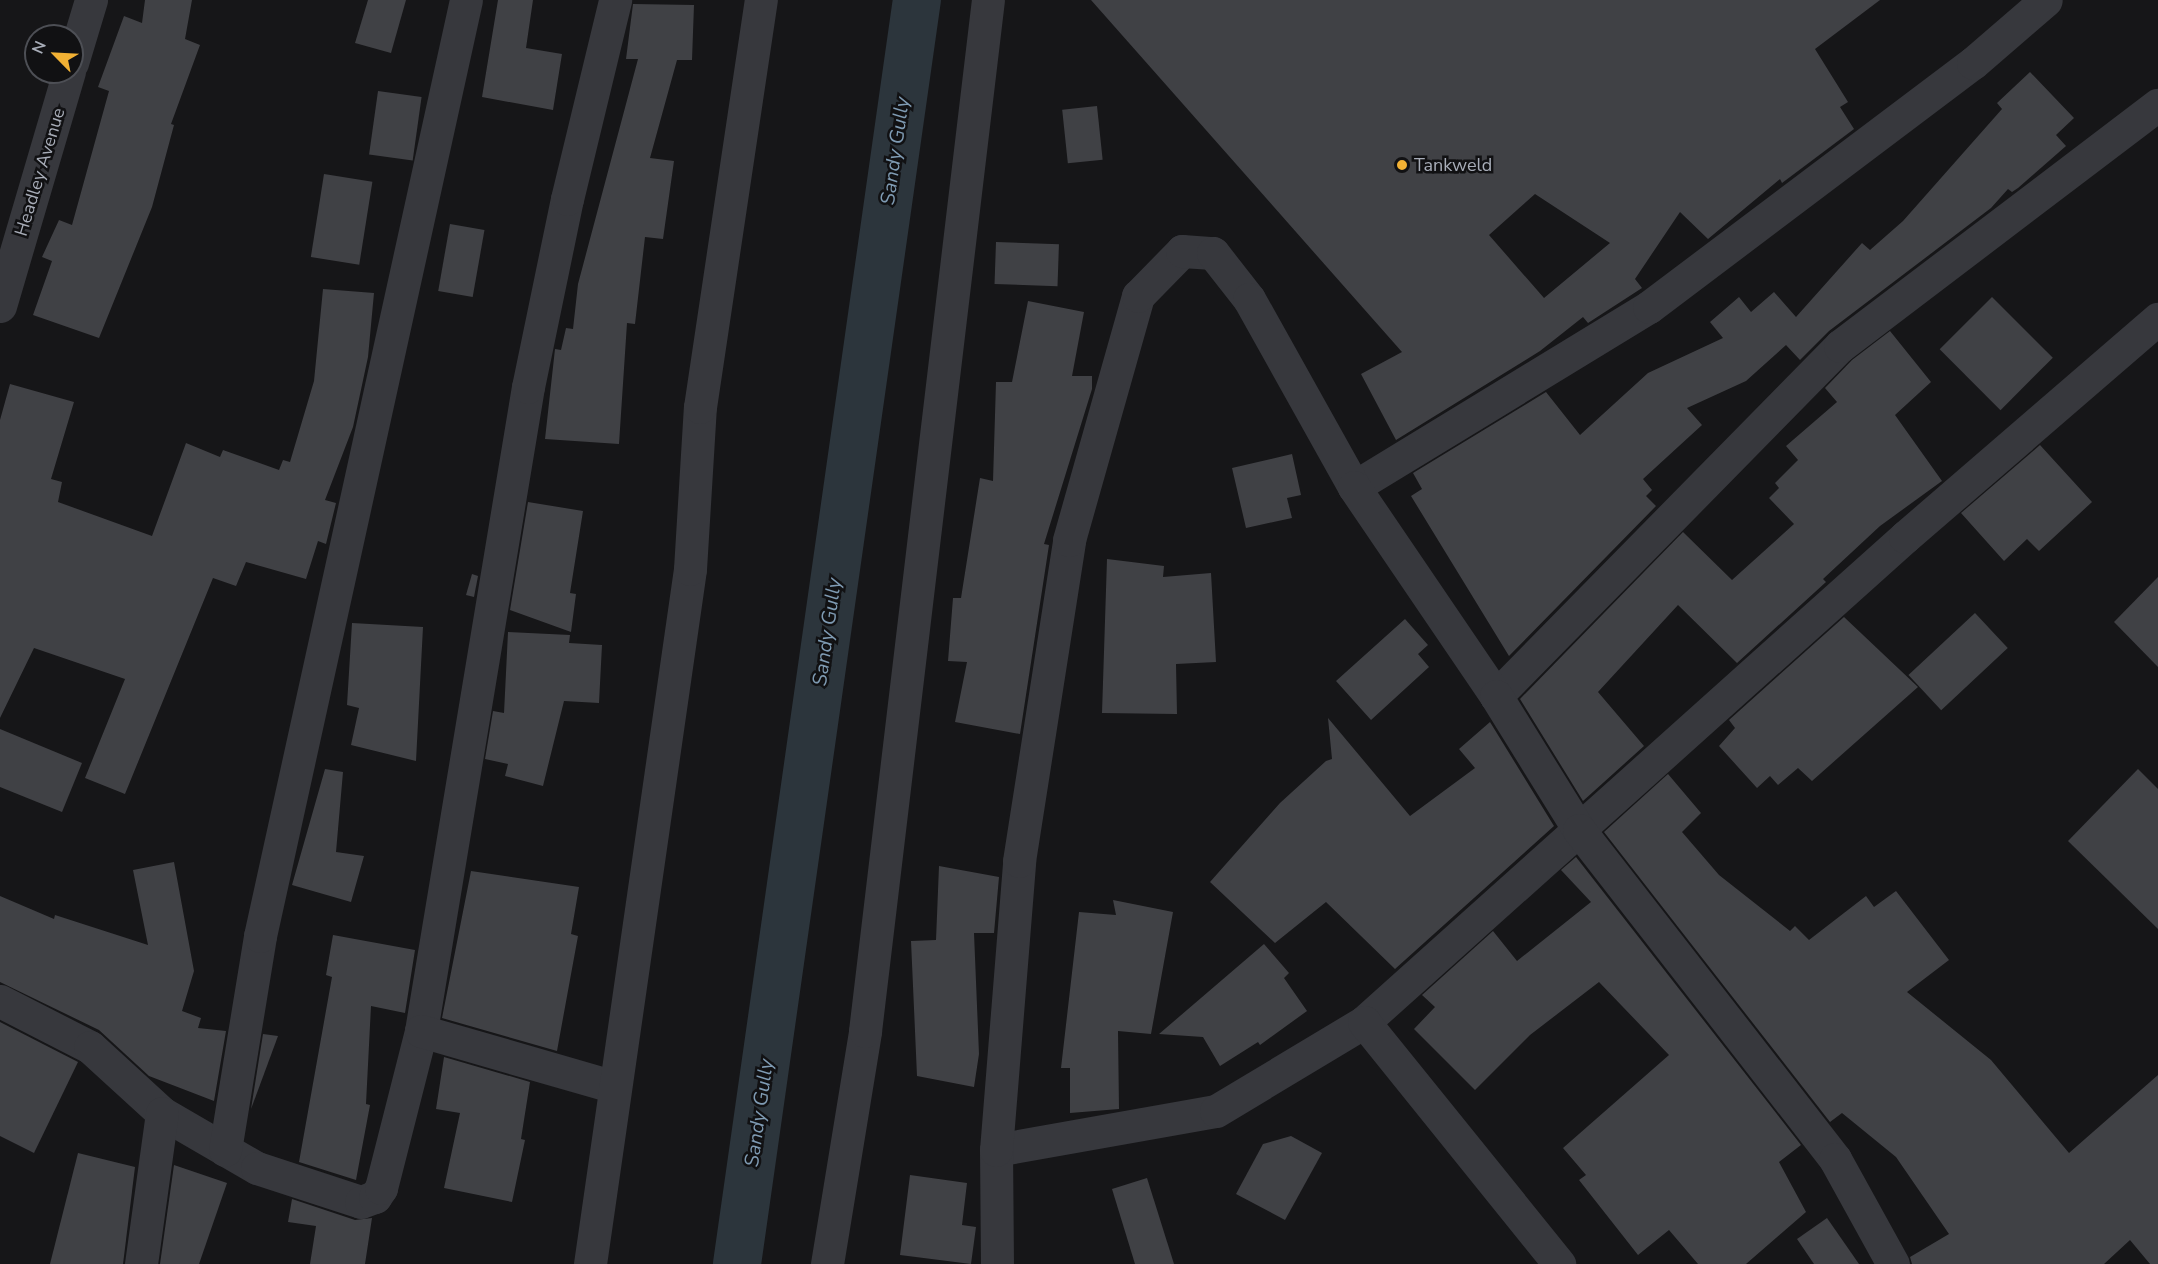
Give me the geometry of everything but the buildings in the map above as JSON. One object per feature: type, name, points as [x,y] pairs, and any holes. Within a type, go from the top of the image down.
[{"type":"street","points":[[84,24],[91,0]]},
{"type":"street","points":[[225,1150],[260,936],[466,0]]},
{"type":"street","points":[[0,1000],[90,1047],[162,1113],[257,1168],[322,1192],[361,1202],[375,1197],[381,1188],[421,1032],[528,387],[567,199],[615,0]]},
{"type":"street","points":[[590,1264],[690,569],[700,407],[761,0]]},
{"type":"street","points":[[827,1264],[865,1031],[988,0]]},
{"type":"street","points":[[1354,487],[1649,308],[1973,63],[2046,0]]},
{"type":"street","name":"Headley Avenue","points":[[0,306],[65,84]]},
{"type":"street","points":[[1496,696],[1840,346],[2158,105]]},
{"type":"street","points":[[997,1264],[996,1150],[1019,861],[1069,540],[1138,296],[1182,251],[1213,253],[1250,299],[1354,487],[1496,696],[1579,830],[1834,1159],[1893,1264]]},
{"type":"street","points":[[996,1150],[1216,1111],[1364,1022],[1905,537],[2158,319]]},
{"type":"street","points":[[1364,1022],[1559,1264]]},
{"type":"street","points":[[421,1032],[615,1087]]},
{"type":"street","points":[[141,1264],[162,1113]]},
{"type":"waterway","name":"Sandy Gully","points":[[737,1264],[917,0]]},
{"type":"place","name":"Tankweld","points":[[1402,165]]}]
